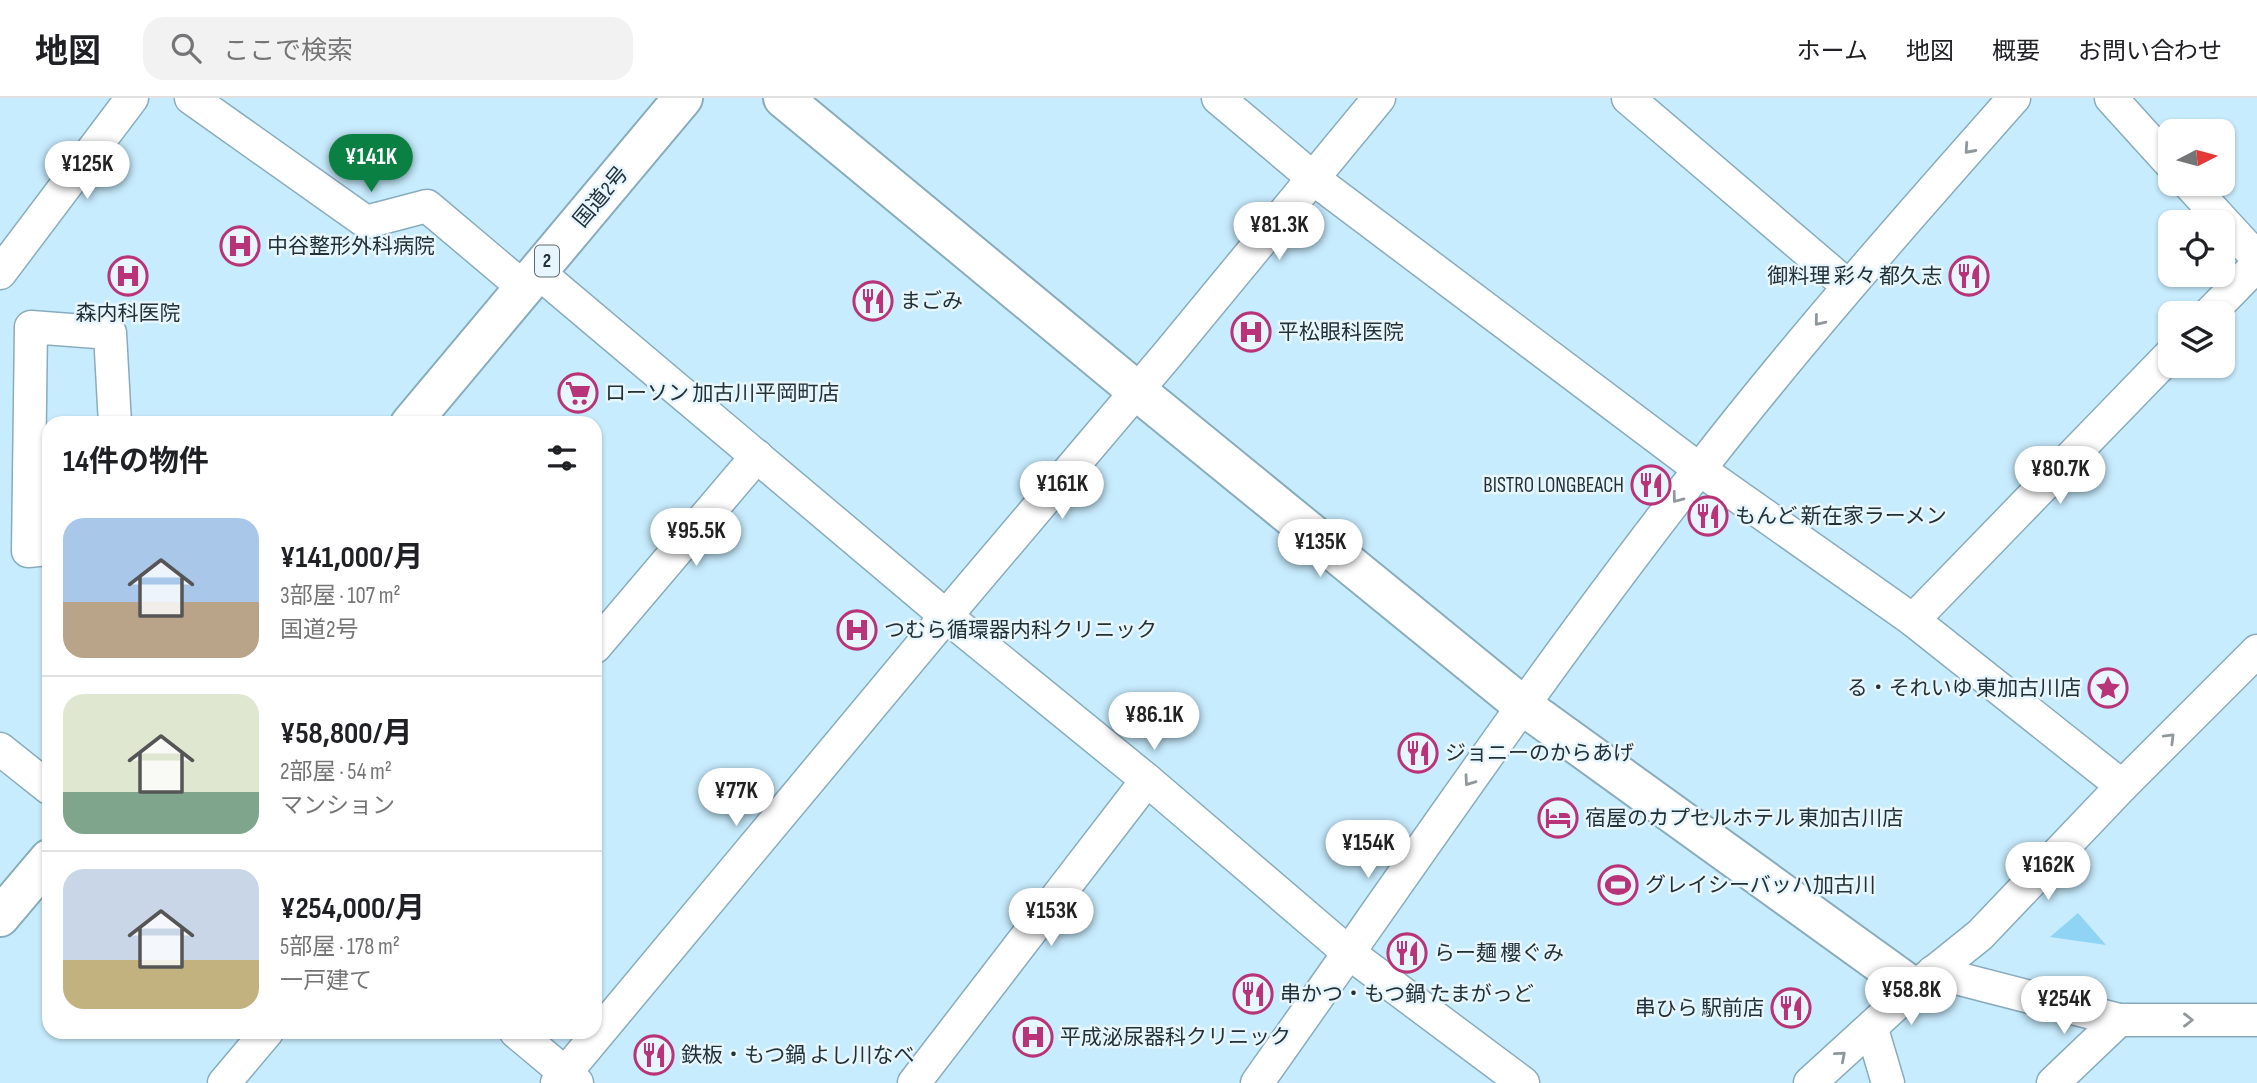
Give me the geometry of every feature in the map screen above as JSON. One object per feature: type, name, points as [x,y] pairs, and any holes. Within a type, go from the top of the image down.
[{"type":"main road","name":"国道2号","points":[[417,416],[683,98]]},
{"type":"main road","points":[[783,98],[1522,705],[1924,980]]},
{"type":"main road","points":[[0,917],[42,867]]},
{"type":"street","points":[[0,273],[132,98]]},
{"type":"street","points":[[191,98],[366,222],[428,206],[531,280],[757,456],[946,616],[1147,780],[1349,953],[1523,1083]]},
{"type":"street","points":[[1219,98],[1314,178],[1699,469],[1913,620],[2122,786]]},
{"type":"street","points":[[602,1037],[946,616],[1137,391],[1379,98]]},
{"type":"street","points":[[1628,98],[1848,286]]},
{"type":"street","points":[[1257,1083],[1522,705],[1699,469],[1848,286],[2014,98]]},
{"type":"street","points":[[2111,98],[2158,150]]},
{"type":"street","points":[[2200,196],[2257,258]]},
{"type":"street","points":[[2222,301],[2257,265]]},
{"type":"street","points":[[42,550],[28,551],[31,327],[110,333],[115,416]]},
{"type":"street","points":[[1913,620],[2158,367]]},
{"type":"street","points":[[602,639],[757,456]]},
{"type":"street","points":[[1810,1083],[1924,980],[1980,935],[2122,786],[2257,651]]},
{"type":"street","points":[[0,749],[42,782]]},
{"type":"street","points":[[914,1083],[1147,780]]},
{"type":"street","points":[[1924,980],[2119,1020],[2257,1020]]},
{"type":"street","points":[[2053,1083],[2119,1020]]},
{"type":"street","points":[[1872,1029],[1888,1083]]},
{"type":"street","points":[[224,1083],[261,1039]]},
{"type":"street","points":[[523,1039],[567,1080],[600,1039]]},
{"type":"shaded area","points":[[2078,913],[2106,945],[2050,937]]},
{"type":"place","name":"中谷整形外科病院","points":[[240,246]]},
{"type":"place","name":"森内科医院","points":[[128,276]]},
{"type":"place","name":"御料理 彩々 都久志","points":[[1969,276]]},
{"type":"place","name":"まごみ","points":[[873,301]]},
{"type":"place","name":"平松眼科医院","points":[[1251,332]]},
{"type":"place","name":"ローソン 加古川平岡町店","points":[[578,393]]},
{"type":"place","name":"BISTRO LONGBEACH","points":[[1651,485]]},
{"type":"place","name":"もんど 新在家ラーメン","points":[[1708,516]]},
{"type":"place","name":"つむら循環器内科クリニック","points":[[857,630]]},
{"type":"place","name":"る・それいゆ 東加古川店","points":[[2108,688]]},
{"type":"place","name":"ジョニーのからあげ","points":[[1418,753]]},
{"type":"place","name":"宿屋のカプセルホテル 東加古川店","points":[[1558,818]]},
{"type":"place","name":"グレイシーバッハ加古川","points":[[1618,885]]},
{"type":"place","name":"らー麺 櫻ぐみ","points":[[1407,953]]},
{"type":"place","name":"串かつ・もつ鍋 たまがっど","points":[[1253,994]]},
{"type":"place","name":"串ひら 駅前店","points":[[1791,1008]]},
{"type":"place","name":"平成泌尿器科クリニック","points":[[1033,1037]]},
{"type":"place","name":"鉄板・もつ鍋 よし川なべ","points":[[654,1055]]}]
